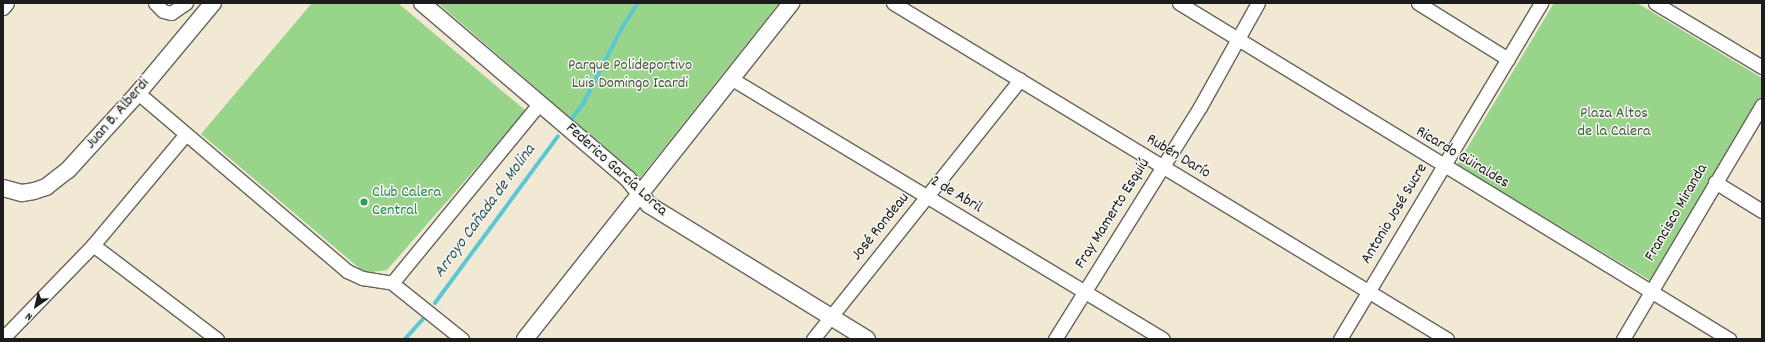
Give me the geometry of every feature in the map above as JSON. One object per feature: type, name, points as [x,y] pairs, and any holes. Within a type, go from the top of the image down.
[{"type":"street","points":[[3,8],[7,3]]},
{"type":"street","points":[[155,3],[163,11],[171,13],[186,3]]},
{"type":"street","name":"Juan B. Alberdi","points":[[3,188],[22,193],[34,191],[57,180],[138,93],[213,3]]},
{"type":"street","name":"Federico García Lorca","points":[[422,3],[628,180],[641,195],[660,212],[867,339]]},
{"type":"street","points":[[525,339],[641,195],[791,3]]},
{"type":"street","name":"Rubén Darío","points":[[892,3],[1447,339]]},
{"type":"street","name":"Ricardo Güiraldes","points":[[1179,3],[1443,167],[1729,339]]},
{"type":"street","name":"Fray Mamerto Esquiú","points":[[1055,339],[1200,107],[1237,38],[1258,3]]},
{"type":"street","points":[[1418,3],[1508,59]]},
{"type":"street","name":"Antonio José Sucre","points":[[1340,339],[1541,3]]},
{"type":"street","points":[[1655,3],[1762,67]]},
{"type":"street","name":"2 de Abril","points":[[732,79],[1163,339]]},
{"type":"street","name":"José Rondeau","points":[[813,339],[1020,80]]},
{"type":"street","points":[[138,93],[185,135],[347,271],[362,278],[392,283],[462,339]]},
{"type":"street","points":[[392,283],[540,103]]},
{"type":"street","name":"Francisco Miranda","points":[[1623,339],[1762,105]]},
{"type":"street","points":[[3,338],[93,245],[185,135]]},
{"type":"street","points":[[1715,182],[1762,211]]},
{"type":"street","points":[[93,245],[217,339]]},
{"type":"green space","name":"Club Calera Central","points":[[312,3],[398,3],[526,111],[387,270],[365,273],[201,134]]},
{"type":"green space","name":"Parque Polideportivo Luis Domingo Icardi","points":[[438,3],[779,3],[640,178]]},
{"type":"green space","name":"Plaza Altos de la Calera","points":[[1554,3],[1637,3],[1762,78],[1762,97],[1651,281],[1457,165]]},
{"type":"waterway","name":"Arroyo Cañada de Molina","points":[[570,121],[583,104],[623,26],[638,3]]},
{"type":"waterway","name":"Arroyo Cañada de Molina","points":[[435,303],[558,136]]},
{"type":"waterway","name":"Arroyo Cañada de Molina","points":[[405,339],[423,319]]},
{"type":"place","name":"Club Calera Central","points":[[364,202]]}]
